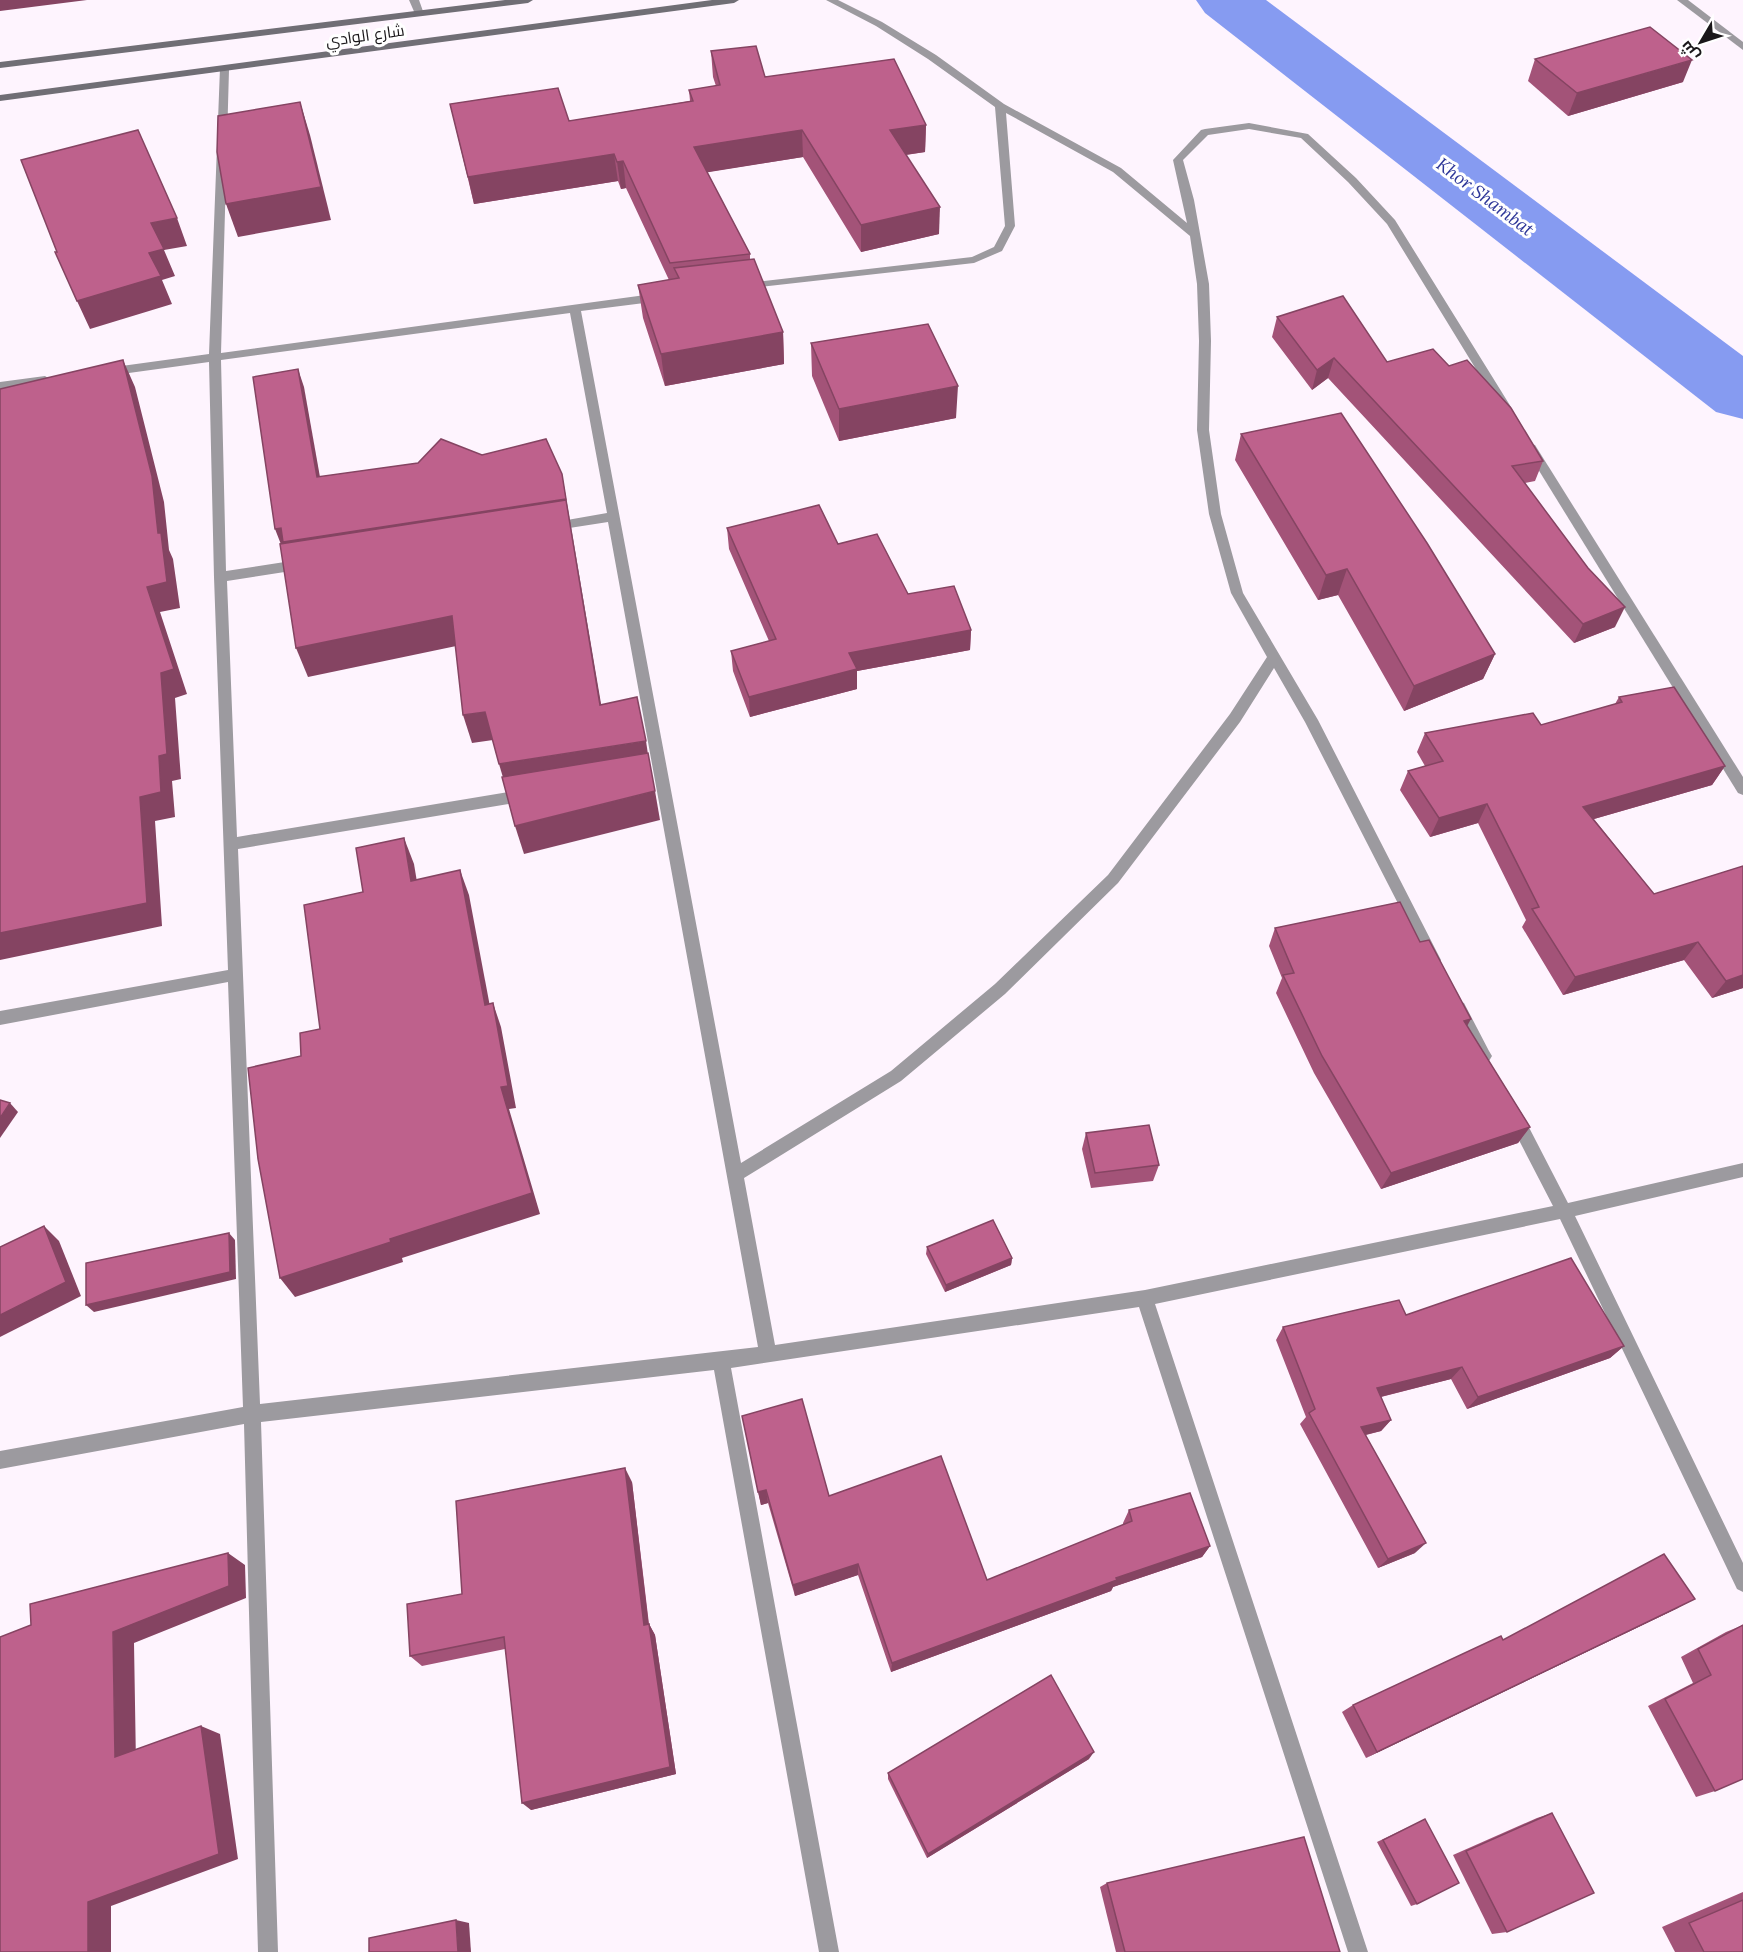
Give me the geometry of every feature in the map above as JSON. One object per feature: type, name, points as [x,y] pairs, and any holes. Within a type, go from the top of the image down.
[{"type":"main road","name":"شارع الوادي","points":[[0,66],[528,0]]},
{"type":"main road","name":"شارع الوادي","points":[[0,98],[224,70],[734,0]]},
{"type":"street","points":[[414,0],[419,14]]},
{"type":"street","points":[[831,0],[879,24],[1000,106],[1117,170],[1195,235]]},
{"type":"street","points":[[1682,0],[1743,47]]},
{"type":"street","points":[[224,70],[215,357],[220,577],[252,1414],[268,1952]]},
{"type":"street","points":[[739,287],[974,260],[998,249],[1010,226],[1000,106]]},
{"type":"street","points":[[1440,971],[1311,720],[1237,593],[1215,514],[1203,430],[1205,341],[1203,284],[1195,235],[1178,160],[1205,132],[1249,126],[1304,136],[1352,180],[1391,222],[1510,415]]},
{"type":"street","points":[[90,374],[669,296]]},
{"type":"street","points":[[575,307],[655,774],[735,1175],[768,1354]]},
{"type":"street","points":[[0,386],[57,379]]},
{"type":"street","points":[[1523,435],[1743,789]]},
{"type":"street","points":[[531,530],[612,517]]},
{"type":"street","points":[[220,577],[312,563]]},
{"type":"street","points":[[735,1175],[896,1076],[1000,989],[1113,879],[1235,718],[1274,657]]},
{"type":"street","points":[[230,844],[544,793]]},
{"type":"street","points":[[0,1018],[234,975]]},
{"type":"street","points":[[1451,992],[1489,1065]]},
{"type":"street","points":[[1510,1107],[1564,1211],[1743,1583]]},
{"type":"street","points":[[0,1460],[252,1414],[721,1361],[1145,1298],[1564,1211],[1743,1170]]},
{"type":"street","points":[[1145,1298],[1358,1952]]},
{"type":"street","points":[[721,1361],[829,1952]]},
{"type":"building","points":[[1650,27],[1692,60],[1577,93],[1535,59]]},
{"type":"building","points":[[756,46],[765,77],[894,59],[926,125],[890,130],[940,207],[861,225],[802,130],[694,147],[750,254],[670,263],[623,161],[617,162],[614,154],[468,177],[450,104],[558,88],[569,121],[693,101],[689,90],[720,85],[711,51]]},
{"type":"building","points":[[300,102],[321,187],[226,204],[217,152],[218,116]]},
{"type":"building","points":[[138,130],[177,218],[151,223],[164,249],[149,253],[161,276],[77,301],[55,252],[57,252],[21,160]]},
{"type":"building","points":[[754,259],[783,332],[661,354],[638,285],[679,278],[674,268]]},
{"type":"building","points":[[1343,296],[1387,362],[1433,349],[1449,366],[1467,360],[1511,408],[1543,461],[1512,466],[1588,568],[1625,607],[1583,624],[1334,358],[1317,370],[1277,317]]},
{"type":"building","points":[[928,324],[958,386],[839,409],[811,343]]},
{"type":"building","points":[[123,360],[152,476],[158,533],[161,533],[167,582],[147,587],[174,669],[161,673],[167,754],[159,756],[161,792],[140,797],[147,903],[0,933],[0,389]]},
{"type":"building","points":[[298,369],[317,477],[418,463],[441,439],[482,455],[546,439],[562,474],[566,499],[283,542],[281,528],[275,529],[253,377]]},
{"type":"building","points":[[1341,413],[1427,543],[1495,654],[1414,686],[1347,569],[1326,575],[1241,434]]},
{"type":"building","points":[[566,500],[600,705],[637,697],[646,741],[499,764],[485,712],[463,715],[452,616],[296,648],[280,544]]},
{"type":"building","points":[[819,505],[838,544],[877,534],[908,594],[954,586],[971,630],[849,653],[857,669],[749,697],[731,651],[776,639],[727,528]]},
{"type":"building","points":[[1674,687],[1725,766],[1583,807],[1654,894],[1743,866],[1743,975],[1726,981],[1698,942],[1575,977],[1532,909],[1539,907],[1487,804],[1439,818],[1408,771],[1443,761],[1425,733],[1533,713],[1541,725],[1622,702],[1619,697]]},
{"type":"building","points":[[648,753],[655,791],[515,826],[502,777]]},
{"type":"building","points":[[404,838],[411,881],[460,870],[485,1005],[493,1003],[508,1086],[501,1087],[532,1193],[280,1278],[258,1159],[248,1068],[301,1056],[300,1033],[320,1029],[304,905],[363,892],[356,848]]},
{"type":"building","points":[[1400,902],[1420,942],[1429,940],[1471,1019],[1464,1021],[1530,1127],[1391,1173],[1322,1056],[1283,975],[1294,973],[1275,928]]},
{"type":"building","points":[[0,1100],[10,1103],[0,1118]]},
{"type":"building","points":[[1149,1125],[1159,1165],[1095,1173],[1086,1133]]},
{"type":"building","points":[[993,1220],[1012,1258],[946,1285],[927,1247]]},
{"type":"building","points":[[44,1226],[66,1282],[0,1315],[0,1247]]},
{"type":"building","points":[[229,1233],[230,1272],[86,1305],[86,1263]]},
{"type":"building","points":[[1571,1258],[1624,1346],[1478,1397],[1462,1367],[1377,1388],[1391,1420],[1361,1427],[1426,1543],[1388,1559],[1309,1413],[1315,1409],[1283,1327],[1399,1300],[1406,1315]]},
{"type":"building","points":[[802,1399],[829,1496],[941,1456],[987,1580],[1132,1521],[1129,1510],[1190,1493],[1210,1546],[1116,1578],[1117,1580],[892,1663],[858,1564],[793,1585],[766,1490],[758,1492],[742,1416]]},
{"type":"building","points":[[625,1468],[644,1625],[649,1624],[670,1767],[522,1803],[504,1637],[410,1656],[407,1604],[462,1594],[456,1501]]},
{"type":"building","points":[[228,1553],[229,1586],[113,1632],[115,1757],[201,1726],[219,1854],[88,1902],[88,1952],[0,1952],[0,1637],[31,1625],[30,1604]]},
{"type":"building","points":[[1664,1554],[1695,1599],[1377,1752],[1353,1705],[1501,1636],[1503,1640]]},
{"type":"building","points":[[1743,1625],[1743,1779],[1715,1791],[1665,1699],[1711,1675],[1698,1649]]},
{"type":"building","points":[[1051,1675],[1094,1752],[928,1854],[888,1773]]},
{"type":"building","points":[[1552,1813],[1594,1893],[1507,1932],[1466,1851]]},
{"type":"building","points":[[1425,1819],[1459,1883],[1417,1904],[1383,1840]]},
{"type":"building","points":[[1304,1837],[1340,1952],[1125,1952],[1107,1883]]},
{"type":"building","points":[[1743,1900],[1743,1952],[1704,1952],[1689,1923]]},
{"type":"building","points":[[456,1920],[458,1952],[369,1952],[369,1938]]},
{"type":"waterway","name":"Khor Shambat","points":[[1227,0],[1743,394]]}]
